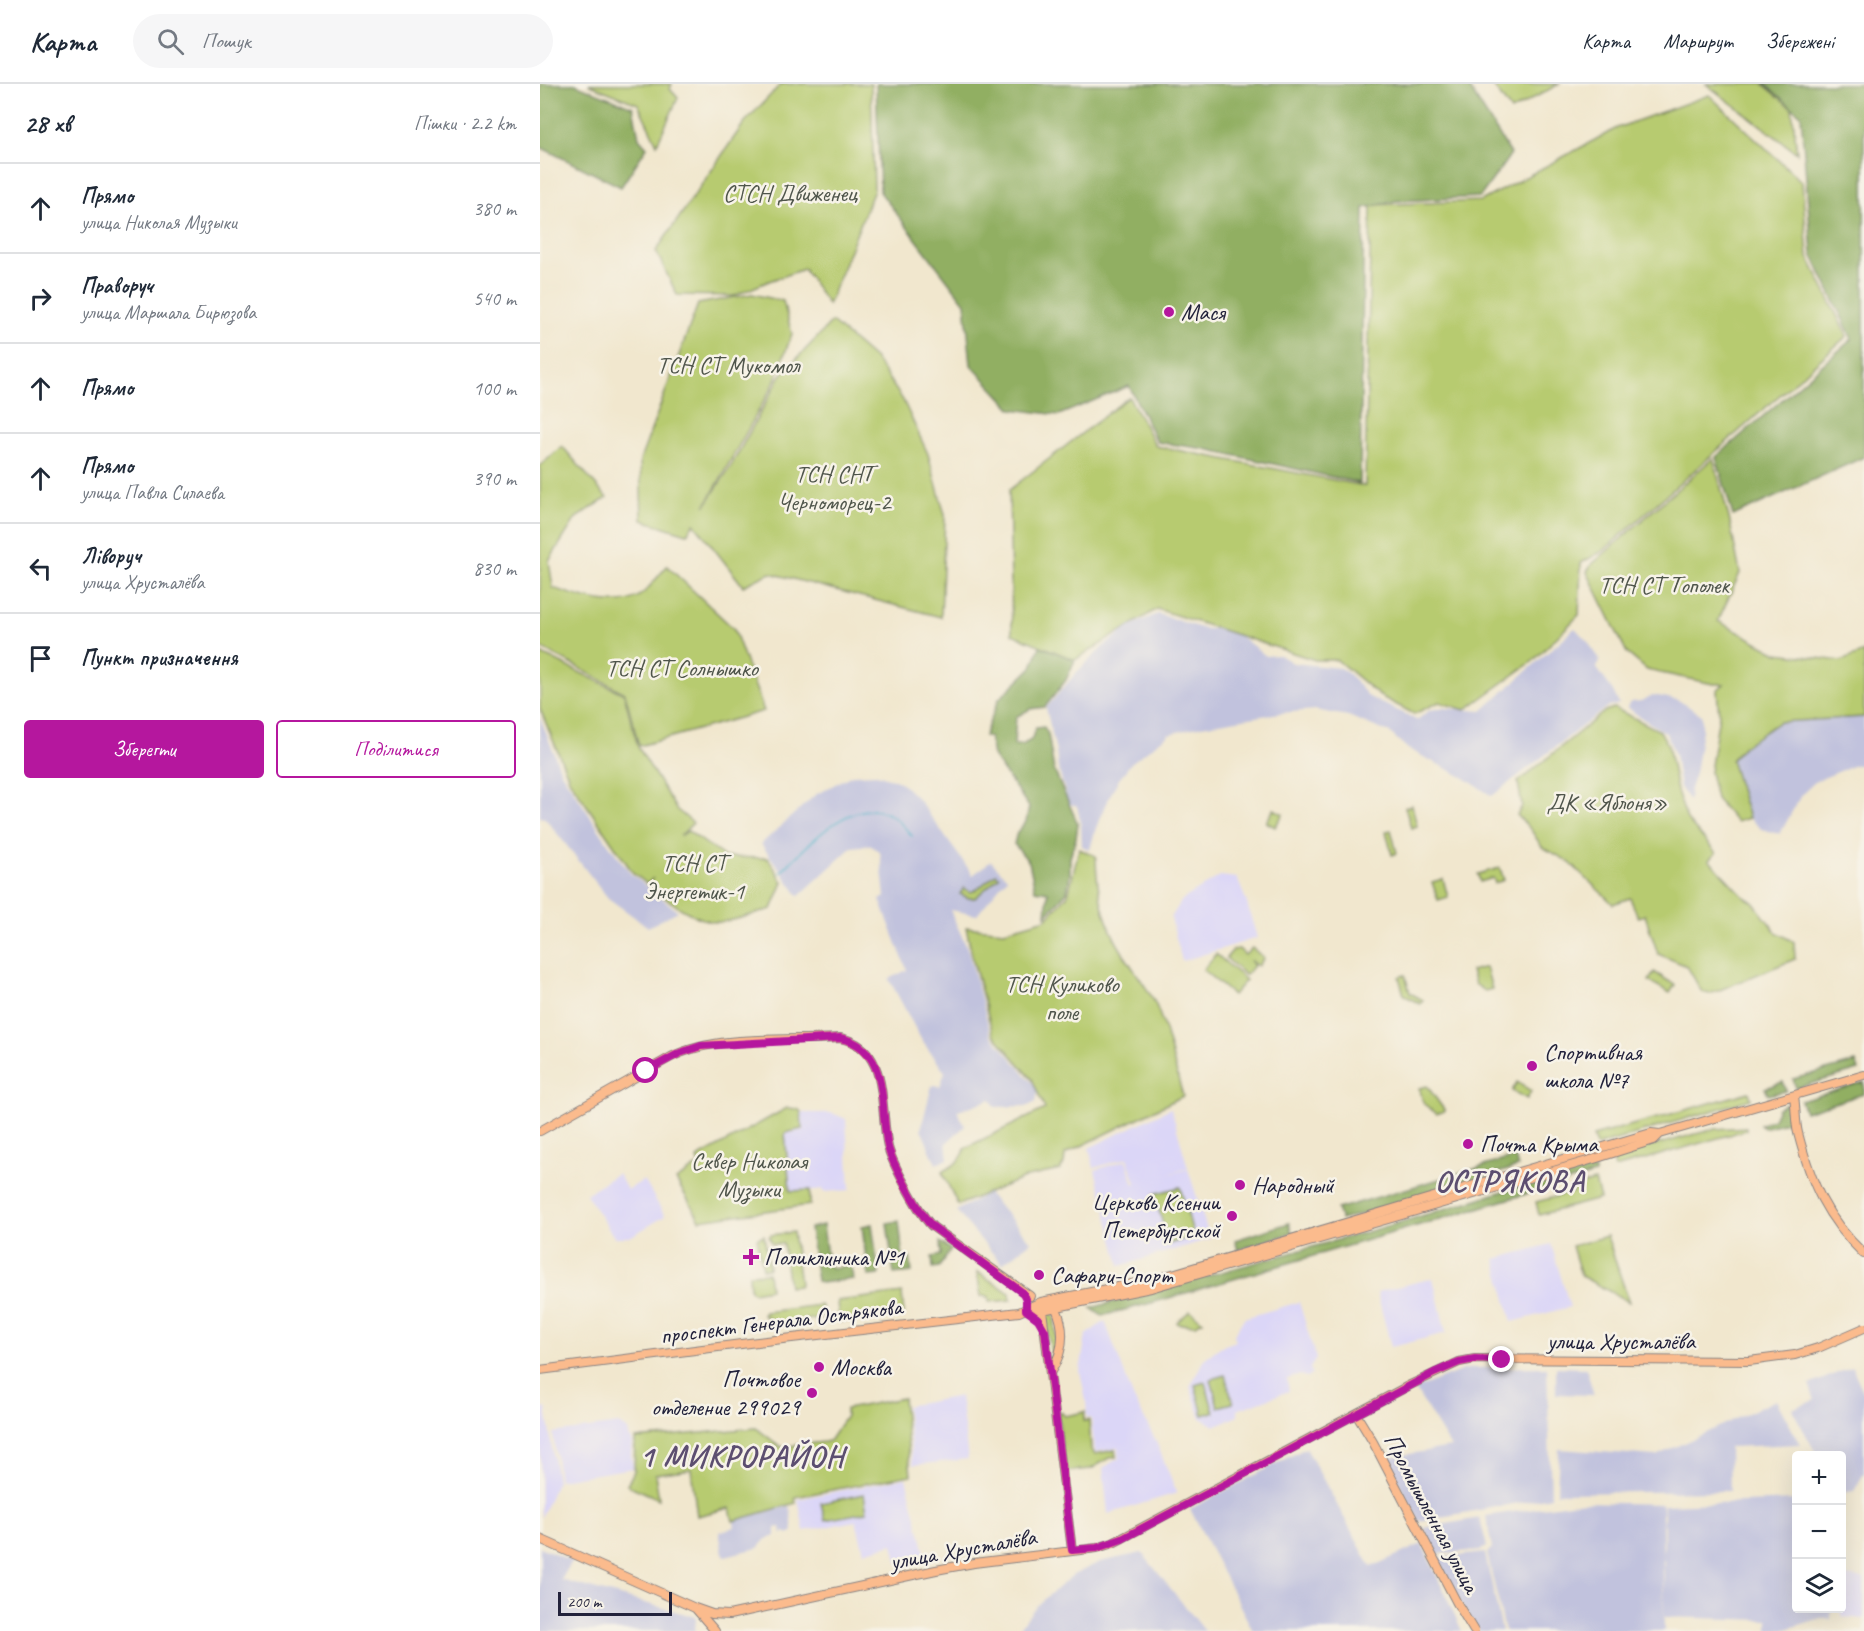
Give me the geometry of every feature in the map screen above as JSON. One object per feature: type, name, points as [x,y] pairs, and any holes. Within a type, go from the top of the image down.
[{"type":"main road","points":[[541,1131],[671,1057],[691,1048],[711,1044],[840,1038],[865,1049],[876,1065],[888,1148],[922,1215],[933,1227],[1016,1288],[1039,1301],[1045,1331],[1072,1550]]},
{"type":"main road","name":"проспект Генерала Острякова","points":[[540,1370],[1026,1310],[1039,1301],[1066,1298],[1149,1281],[1651,1133],[1660,1134],[1864,1075]]},
{"type":"main road","points":[[1794,1096],[1798,1130],[1812,1179],[1823,1205],[1850,1241],[1864,1254]]},
{"type":"main road","name":"проспект Генерала Острякова","points":[[1039,1301],[1056,1308],[1151,1288],[1594,1159],[1654,1140],[1660,1134]]},
{"type":"main road","points":[[1016,1288],[1026,1299],[1026,1310]]},
{"type":"main road","points":[[1026,1310],[1039,1301]]},
{"type":"main road","points":[[1050,1373],[1061,1354],[1059,1315],[1056,1308]]},
{"type":"main road","points":[[1026,1310],[1038,1319],[1045,1331]]},
{"type":"main road","name":"улица Хрусталёва","points":[[540,1539],[695,1608],[712,1614],[729,1615],[936,1570],[1097,1548],[1122,1539],[1434,1373],[1459,1362],[1475,1359],[1749,1361],[1795,1355],[1864,1329]]},
{"type":"main road","points":[[1048,1354],[1055,1358],[1061,1354]]},
{"type":"main road","name":"Промышленная улица","points":[[1356,1414],[1474,1631]]},
{"type":"main road","points":[[695,1608],[716,1630]]},
{"type":"main road","points":[[712,1614],[711,1620],[716,1630]]},
{"type":"main road","points":[[716,1630],[722,1619],[729,1615]]},
{"type":"shaded area","points":[[1158,614],[1204,629],[1225,629],[1240,636],[1266,656],[1280,655],[1293,663],[1340,668],[1350,675],[1369,697],[1417,720],[1430,710],[1442,708],[1482,711],[1575,628],[1588,642],[1600,661],[1596,667],[1619,704],[1607,707],[1492,796],[1463,777],[1408,749],[1390,733],[1348,716],[1315,710],[1280,713],[1201,726],[1169,734],[1131,763],[1117,782],[1105,805],[1090,850],[1082,846],[1077,806],[1069,804],[1058,768],[1046,708],[1077,672],[1103,647],[1130,626]]},
{"type":"shaded area","points":[[1653,695],[1678,700],[1702,715],[1702,730],[1689,801],[1680,787],[1675,755],[1666,733],[1627,707],[1631,702],[1641,701]]},
{"type":"shaded area","points":[[540,717],[561,772],[609,845],[631,874],[678,911],[648,927],[608,898],[545,818],[540,817]]},
{"type":"shaded area","points":[[1864,717],[1864,765],[1855,765],[1816,781],[1801,795],[1780,834],[1761,829],[1749,818],[1731,760],[1744,746],[1779,722]]},
{"type":"shaded area","points":[[877,774],[900,782],[918,799],[973,875],[991,861],[1007,878],[977,915],[950,910],[968,950],[991,1035],[1038,1089],[1036,1102],[1028,1106],[995,1107],[991,1099],[957,1111],[965,1126],[946,1143],[948,1159],[936,1164],[921,1129],[932,1085],[940,1086],[945,1072],[922,1041],[889,979],[907,970],[880,900],[885,897],[880,852],[870,845],[852,847],[799,896],[761,844],[815,795],[852,775]]},
{"type":"shaded area","points":[[1220,876],[1237,878],[1257,938],[1182,961],[1171,918],[1182,900]]},
{"type":"shaded area","points":[[1171,1108],[1188,1168],[1162,1176],[1188,1169],[1210,1239],[1120,1266],[1095,1170],[1126,1160],[1134,1184],[1136,1183],[1127,1158],[1094,1168],[1089,1148]]},
{"type":"shaded area","points":[[802,1113],[832,1113],[846,1119],[850,1190],[824,1192],[823,1189],[791,1193],[785,1134],[803,1130]]},
{"type":"shaded area","points":[[618,1173],[627,1190],[644,1180],[665,1216],[630,1237],[614,1237],[586,1194]]},
{"type":"shaded area","points":[[988,1193],[1031,1242],[1002,1264],[956,1211]]},
{"type":"shaded area","points":[[1551,1244],[1570,1307],[1512,1322],[1495,1259]]},
{"type":"shaded area","points":[[1433,1278],[1446,1333],[1391,1347],[1377,1292]]},
{"type":"shaded area","points":[[1299,1302],[1316,1359],[1310,1368],[1312,1375],[1307,1377],[1300,1375],[1287,1379],[1289,1391],[1237,1410],[1238,1416],[1214,1426],[1201,1418],[1190,1387],[1204,1359],[1220,1347],[1236,1341],[1234,1335],[1244,1318]]},
{"type":"shaded area","points":[[1105,1321],[1133,1397],[1155,1439],[1177,1493],[1108,1514],[1103,1468],[1119,1458],[1118,1448],[1095,1452],[1091,1418],[1087,1418],[1080,1371],[1086,1335]]},
{"type":"shaded area","points":[[1547,1367],[1551,1497],[1419,1521],[1386,1458],[1451,1447],[1415,1389],[1463,1370],[1474,1368]]},
{"type":"shaded area","points":[[1556,1367],[1586,1368],[1594,1395],[1556,1394]]},
{"type":"shaded area","points":[[1852,1367],[1864,1393],[1864,1473],[1854,1491],[1846,1492],[1846,1451],[1815,1451],[1792,1409],[1815,1400],[1809,1385]]},
{"type":"shaded area","points":[[960,1396],[968,1459],[913,1465],[906,1406]]},
{"type":"shaded area","points":[[1776,1400],[1800,1444],[1729,1447],[1730,1491],[1557,1493],[1559,1449],[1656,1456]]},
{"type":"shaded area","points":[[540,1408],[546,1408],[557,1481],[541,1518]]},
{"type":"shaded area","points":[[619,1424],[628,1430],[629,1438],[632,1439],[633,1468],[559,1480],[553,1433]]},
{"type":"shaded area","points":[[1306,1448],[1371,1567],[1422,1544],[1462,1631],[1253,1631],[1190,1509]]},
{"type":"shaded area","points":[[906,1478],[926,1557],[898,1564],[893,1544],[864,1552],[856,1521],[804,1531],[798,1499]]},
{"type":"shaded area","points":[[1792,1500],[1792,1613],[1831,1613],[1831,1619],[1818,1619],[1784,1630],[1768,1631],[1768,1620],[1664,1617],[1664,1505]]},
{"type":"shaded area","points":[[1584,1502],[1662,1504],[1664,1631],[1505,1631],[1487,1553],[1492,1548],[1486,1516]]},
{"type":"shaded area","points":[[790,1506],[793,1531],[790,1534],[783,1532],[782,1535],[781,1527],[776,1528],[776,1536],[766,1539],[758,1548],[725,1556],[719,1532],[735,1527],[734,1521]]},
{"type":"shaded area","points":[[1480,1518],[1487,1547],[1481,1550],[1436,1554],[1424,1528]]},
{"type":"shaded area","points":[[540,1547],[572,1561],[561,1580],[696,1617],[695,1631],[540,1631]]},
{"type":"shaded area","points":[[1142,1553],[1205,1631],[1017,1631],[1036,1606],[1073,1575],[1100,1562]]},
{"type":"shaded area","points":[[1485,1553],[1502,1631],[1478,1631],[1437,1558]]},
{"type":"shaded area","points":[[1846,1576],[1864,1579],[1864,1619],[1843,1617],[1841,1613],[1846,1613]]},
{"type":"green space","points":[[540,84],[575,84],[633,107],[639,138],[647,147],[621,187],[540,147]]},
{"type":"green space","points":[[588,84],[672,84],[670,89],[678,98],[657,144],[638,104]]},
{"type":"green space","name":"СТСН Движенец","points":[[781,84],[871,84],[874,190],[828,305],[804,269],[734,296],[677,295],[656,251],[744,123]]},
{"type":"green space","points":[[876,84],[1467,84],[1511,154],[1480,197],[1396,201],[1364,208],[1360,483],[1205,449],[1157,442],[1129,386],[1059,415],[1012,409],[971,365],[965,303],[880,192]]},
{"type":"green space","points":[[1492,84],[1559,84],[1511,111]]},
{"type":"green space","points":[[1706,84],[1763,84],[1792,108],[1797,153]]},
{"type":"green space","points":[[1765,84],[1864,84],[1864,457],[1733,516],[1716,457],[1852,339],[1812,254],[1801,115]]},
{"type":"green space","points":[[1709,95],[1802,182],[1808,256],[1847,336],[1603,551],[1581,563],[1579,615],[1533,661],[1465,710],[1439,702],[1414,714],[1380,696],[1337,660],[1315,660],[1157,609],[1075,660],[1012,634],[1009,490],[1129,397],[1156,446],[1365,486],[1371,205],[1481,201],[1617,128]]},
{"type":"green space","name":"ТСН СНТ Черноморец-2","points":[[752,294],[783,301],[792,334],[773,385],[705,506],[732,464],[781,375],[832,322],[876,360],[903,400],[928,454],[945,515],[941,617],[770,573],[743,586],[694,523],[687,534],[642,520],[640,460],[698,304]]},
{"type":"green space","name":"ТСН СТ Солнышко","points":[[562,446],[607,498],[576,518],[549,561],[553,588],[598,601],[622,602],[642,594],[667,566],[734,629],[764,711],[639,746],[625,693],[540,647],[540,466]]},
{"type":"green space","name":"ТСН СТ Тополек","points":[[1713,458],[1729,518],[1740,573],[1718,621],[1777,653],[1841,661],[1864,652],[1864,717],[1779,722],[1744,746],[1731,760],[1749,818],[1736,822],[1716,799],[1710,772],[1719,715],[1717,690],[1724,684],[1713,684],[1647,670],[1627,653],[1587,572],[1591,565]]},
{"type":"green space","points":[[1040,646],[1075,660],[1066,680],[1045,707],[1030,709],[1016,717],[1014,745],[1022,745],[1031,740],[1036,728],[1044,727],[1048,734],[1054,770],[1078,824],[1070,858],[1067,892],[1046,915],[1048,892],[1035,890],[1029,862],[1014,844],[1017,832],[1026,822],[1029,807],[993,756],[990,738],[984,736],[999,699],[1032,667]]},
{"type":"green space","name":"ТСН СТ Энергетик-1","points":[[540,653],[624,694],[638,747],[676,809],[693,823],[680,836],[688,831],[725,857],[768,858],[783,882],[772,909],[741,918],[713,922],[693,915],[664,897],[648,885],[653,878],[647,884],[633,873],[570,781],[540,709]]},
{"type":"green space","name":"ДК «Яблоня»","points":[[1614,708],[1660,731],[1668,745],[1677,791],[1687,820],[1716,853],[1709,860],[1743,896],[1753,902],[1776,932],[1794,942],[1795,959],[1710,994],[1702,992],[1687,966],[1658,954],[1645,915],[1638,917],[1630,898],[1613,904],[1568,861],[1542,847],[1517,815],[1522,806],[1518,782],[1605,711]]},
{"type":"green space","points":[[1412,805],[1417,826],[1411,828],[1405,807]]},
{"type":"green space","points":[[1274,809],[1283,814],[1275,827],[1266,822]]},
{"type":"green space","points":[[1391,830],[1397,853],[1392,855],[1386,831]]},
{"type":"green space","name":"ТСН Куликово поле","points":[[1079,849],[1096,856],[1098,882],[1106,918],[1116,942],[1148,990],[1160,1014],[1183,1096],[1065,1154],[1064,1164],[1060,1170],[1027,1177],[958,1205],[942,1172],[959,1160],[965,1148],[1045,1109],[1032,1079],[993,1034],[966,927],[1004,931],[1046,919],[1068,895]]},
{"type":"green space","points":[[1500,868],[1504,880],[1495,883],[1493,878],[1480,882],[1478,874]]},
{"type":"green space","points":[[996,874],[999,877],[975,898],[968,898],[960,894],[964,888],[970,892],[976,890]]},
{"type":"green space","points":[[1443,879],[1448,897],[1438,900],[1432,882]]},
{"type":"green space","points":[[1252,948],[1264,958],[1258,966],[1250,960],[1254,966],[1245,975],[1226,958],[1233,950],[1239,949],[1245,955]]},
{"type":"green space","points":[[1216,954],[1246,980],[1233,995],[1203,970]]},
{"type":"green space","points":[[1486,967],[1492,989],[1485,991],[1475,984],[1471,971]]},
{"type":"green space","points":[[1654,972],[1675,985],[1670,993],[1649,981]]},
{"type":"green space","points":[[1405,975],[1410,993],[1423,1000],[1420,1004],[1404,995],[1399,977]]},
{"type":"green space","points":[[1856,1062],[1859,1070],[1796,1088],[1793,1079]]},
{"type":"green space","points":[[1517,1082],[1531,1091],[1527,1099],[1512,1091]]},
{"type":"green space","points":[[1783,1082],[1786,1091],[1768,1095],[1765,1088]]},
{"type":"green space","points":[[1864,1082],[1864,1094],[1805,1112],[1801,1101]]},
{"type":"green space","points":[[1427,1086],[1445,1111],[1437,1114],[1424,1104],[1419,1088]]},
{"type":"green space","points":[[1749,1092],[1751,1099],[1596,1146],[1593,1136]]},
{"type":"green space","points":[[1786,1104],[1789,1106],[1790,1118],[1786,1122],[1763,1128],[1760,1125],[1773,1119],[1778,1108]]},
{"type":"green space","name":"Сквер Николая Музыки","points":[[787,1108],[798,1109],[801,1112],[802,1129],[785,1133],[790,1191],[810,1190],[810,1205],[700,1220],[676,1180],[699,1165],[697,1158]]},
{"type":"green space","points":[[1746,1127],[1746,1130],[1615,1168],[1612,1157],[1714,1129]]},
{"type":"green space","points":[[1515,1157],[1518,1167],[1341,1220],[1337,1209]]},
{"type":"green space","points":[[1583,1167],[1595,1170],[1595,1174],[1155,1302],[1102,1316],[1091,1308],[1388,1226]]},
{"type":"green space","points":[[1595,1181],[1600,1199],[1539,1215],[1536,1202],[1574,1192],[1573,1187]]},
{"type":"green space","points":[[1180,1187],[1194,1236],[1169,1244],[1154,1194]]},
{"type":"green space","points":[[899,1221],[903,1257],[910,1258],[912,1272],[894,1274],[887,1223]]},
{"type":"green space","points":[[1289,1223],[1292,1233],[1238,1250],[1235,1240]]},
{"type":"green space","points":[[872,1224],[879,1275],[868,1276],[862,1226]]},
{"type":"green space","points":[[823,1225],[828,1264],[832,1268],[851,1265],[853,1279],[821,1283],[817,1281],[810,1228]]},
{"type":"green space","points":[[793,1232],[800,1284],[789,1287],[783,1244],[772,1244],[769,1237]]},
{"type":"green space","points":[[764,1235],[768,1269],[763,1269],[757,1238]]},
{"type":"green space","points":[[1607,1236],[1629,1302],[1581,1276],[1572,1246]]},
{"type":"green space","points":[[940,1242],[951,1250],[939,1267],[933,1268],[932,1257],[941,1255]]},
{"type":"green space","points":[[977,1272],[1010,1293],[1011,1300],[989,1302],[989,1297],[981,1296]]},
{"type":"green space","points":[[768,1273],[770,1289],[753,1292],[750,1290],[749,1274]]},
{"type":"green space","points":[[902,1293],[904,1314],[839,1322],[837,1301]]},
{"type":"green space","points":[[820,1305],[822,1307],[821,1318],[776,1323],[763,1315],[765,1312]]},
{"type":"green space","points":[[1190,1311],[1203,1321],[1195,1325],[1178,1324],[1177,1322]]},
{"type":"green space","points":[[1048,1313],[1054,1315],[1057,1348],[1054,1355],[1051,1352],[1046,1318]]},
{"type":"green space","points":[[1225,1375],[1233,1403],[1218,1407],[1211,1379]]},
{"type":"green space","points":[[1205,1382],[1214,1412],[1203,1415],[1195,1385]]},
{"type":"green space","points":[[903,1398],[911,1475],[795,1497],[796,1503],[733,1521],[730,1508],[697,1516],[691,1469],[655,1474],[659,1499],[627,1485],[634,1471],[635,1439],[756,1428],[781,1447],[824,1442],[829,1441],[846,1416],[846,1409]]},
{"type":"green space","points":[[1061,1412],[1065,1416],[1085,1412],[1084,1421],[1089,1420],[1091,1449],[1095,1454],[1115,1450],[1116,1457],[1109,1458],[1091,1469],[1068,1471],[1065,1469],[1058,1415]]},
{"type":"green space","points":[[864,1494],[867,1512],[825,1520],[821,1503]]},
{"type":"waterway","points":[[780,873],[818,836],[849,815],[865,810],[881,811],[896,819],[912,836]]},
{"type":"place","name":"Мася","points":[[1169,312]]},
{"type":"place","name":"Спортивная школа №7","points":[[1532,1066]]},
{"type":"place","name":"Почта Крыма","points":[[1468,1144]]},
{"type":"place","name":"Народный","points":[[1240,1185]]},
{"type":"place","name":"Церковь Ксении Петербургской","points":[[1232,1216]]},
{"type":"place","name":"Поликлиника №1","points":[[751,1257]]},
{"type":"place","name":"Сафари-Спорт","points":[[1039,1275]]},
{"type":"place","name":"Москва","points":[[819,1367]]},
{"type":"place","name":"Почтовое отделение 299029","points":[[812,1393]]},
{"type":"district","name":"ОСТРЯКОВА","points":[[1510,1181]]},
{"type":"district","name":"1 МИКРОРАЙОН","points":[[742,1456]]},
{"type":"route","points":[[646,1071],[686,1050],[711,1044],[840,1038],[865,1049],[873,1059],[878,1071],[888,1148],[922,1215],[933,1227],[1023,1293],[1027,1302],[1026,1310],[1038,1319],[1045,1331],[1072,1550],[1097,1548],[1122,1539],[1434,1373],[1459,1362],[1475,1359],[1502,1360]]},
{"type":"park label","name":"ТСН СТ Мукомол","points":[[728,365]]}]
